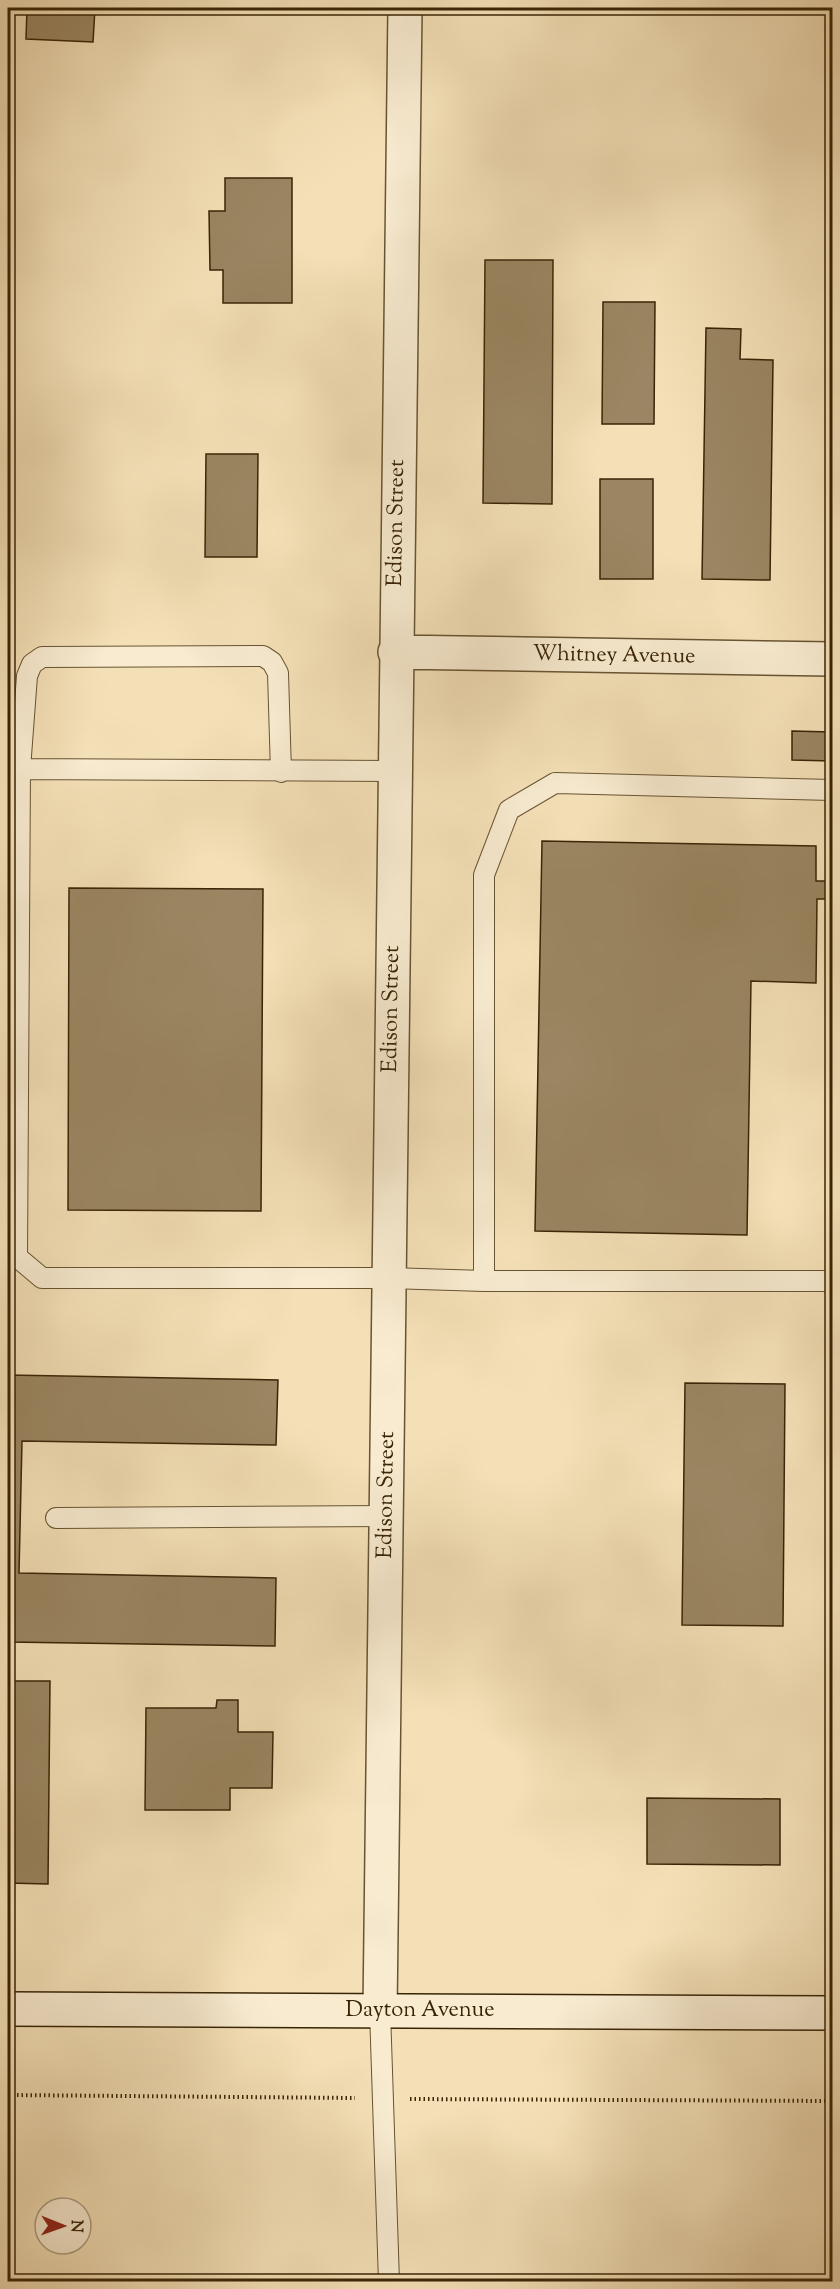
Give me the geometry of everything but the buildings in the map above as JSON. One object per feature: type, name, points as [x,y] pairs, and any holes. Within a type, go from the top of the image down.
[{"type":"street","name":"Edison Street","points":[[380,2011],[395,652],[405,8]]},
{"type":"street","name":"Whitney Avenue","points":[[395,652],[832,659]]},
{"type":"street","name":"Dayton Avenue","points":[[8,2009],[832,2013]]},
{"type":"lane","points":[[281,772],[278,673],[272,662],[263,656],[42,657],[32,664],[27,676],[20,769],[17,1257],[42,1278],[832,1281]]},
{"type":"lane","points":[[20,769],[394,771]]},
{"type":"lane","points":[[484,1281],[484,875],[509,810],[555,783],[832,790]]},
{"type":"lane","points":[[56,1518],[387,1516]]},
{"type":"lane","points":[[380,2011],[389,2282]]},
{"type":"path","points":[[8,2095],[832,2101]]}]
